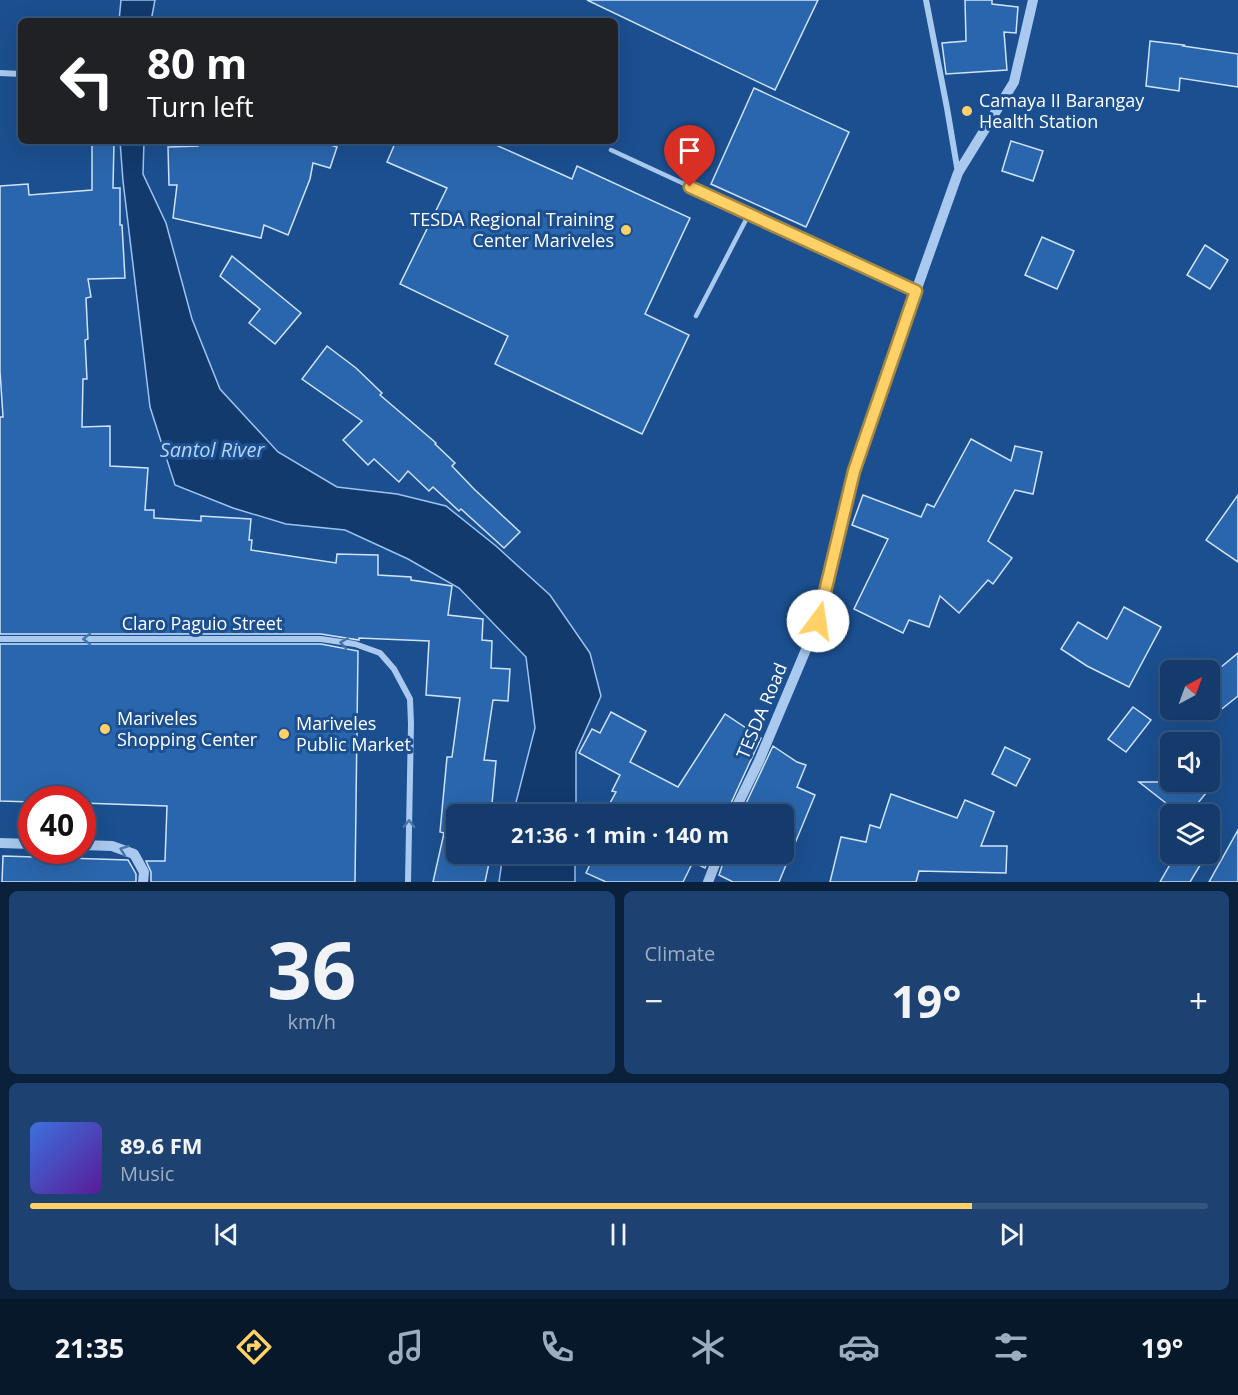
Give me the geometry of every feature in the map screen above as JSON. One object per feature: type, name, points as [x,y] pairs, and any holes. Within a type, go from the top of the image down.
[{"type":"street","points":[[926,0],[958,173]]},
{"type":"street","name":"TESDA Road","points":[[738,804],[759,762],[818,621],[854,471],[916,291],[958,173],[1014,82],[1034,0]]},
{"type":"street","points":[[0,73],[18,74]]},
{"type":"street","name":"Claro Paguio Street","points":[[0,639],[321,639],[355,644],[380,653],[394,669],[410,699],[408,882]]},
{"type":"street","points":[[0,843],[18,844]]},
{"type":"street","points":[[96,845],[112,846],[134,854],[144,872],[143,882]]},
{"type":"street","points":[[708,882],[715,864]]},
{"type":"lane","points":[[611,150],[916,291]]},
{"type":"lane","points":[[696,316],[749,214]]},
{"type":"water","points":[[121,0],[155,0],[152,18],[119,18]]},
{"type":"water","name":"Santol River","points":[[120,144],[144,144],[143,174],[166,223],[192,319],[220,389],[278,452],[337,487],[397,494],[446,506],[496,546],[550,595],[590,653],[601,696],[576,752],[576,804],[516,804],[535,728],[526,657],[459,588],[408,559],[345,530],[286,524],[233,508],[175,485],[150,407]]},
{"type":"water","points":[[502,864],[575,864],[575,882],[499,882]]},
{"type":"building","points":[[587,0],[818,0],[775,90]]},
{"type":"building","points":[[965,0],[992,0],[992,4],[1018,7],[1016,33],[1004,32],[1007,70],[946,74],[942,43],[966,41]]},
{"type":"building","points":[[1150,41],[1238,54],[1238,87],[1180,78],[1179,91],[1146,86]]},
{"type":"building","points":[[754,88],[849,132],[806,227],[711,184]]},
{"type":"building","points":[[1011,141],[1043,151],[1033,181],[1002,171]]},
{"type":"building","points":[[92,144],[114,144],[113,188],[120,188],[120,225],[122,225],[125,278],[88,279],[91,297],[86,298],[87,379],[83,379],[82,427],[110,426],[110,466],[148,468],[145,510],[154,510],[154,518],[201,521],[201,516],[251,519],[249,540],[252,540],[251,550],[336,563],[337,554],[378,555],[378,575],[411,577],[411,580],[452,586],[448,615],[483,619],[482,640],[492,641],[491,668],[510,669],[508,701],[493,700],[484,760],[496,761],[492,804],[446,804],[446,864],[489,864],[485,882],[433,882],[444,833],[440,832],[447,757],[452,757],[460,698],[426,695],[429,641],[359,638],[359,640],[321,634],[0,634],[0,417],[3,417],[0,371],[0,186],[28,184],[29,195],[92,190]]},
{"type":"building","points":[[198,144],[328,144],[337,147],[330,168],[313,163],[310,179],[288,235],[264,225],[261,238],[173,218],[177,185],[169,185],[168,147],[198,146]]},
{"type":"building","points":[[395,144],[494,144],[572,179],[577,166],[690,218],[645,314],[689,335],[642,434],[495,364],[508,336],[400,284],[447,188],[387,162]]},
{"type":"building","points":[[1042,237],[1074,251],[1057,289],[1025,275]]},
{"type":"building","points":[[1205,245],[1228,260],[1210,289],[1187,275]]},
{"type":"building","points":[[232,256],[301,313],[275,344],[249,323],[260,309],[220,276]]},
{"type":"building","points":[[327,346],[356,368],[382,393],[380,395],[436,443],[455,463],[452,466],[520,532],[504,548],[433,487],[429,491],[408,471],[399,482],[374,459],[368,465],[343,440],[362,421],[302,379]]},
{"type":"building","points":[[971,439],[1011,461],[1015,446],[1042,452],[1033,494],[1015,490],[988,541],[1012,558],[993,584],[988,580],[959,613],[940,596],[929,627],[909,620],[903,633],[854,609],[888,539],[852,525],[863,495],[921,517],[927,504],[934,507]]},
{"type":"building","points":[[1238,495],[1238,562],[1206,540]]},
{"type":"building","points":[[1124,607],[1161,627],[1129,687],[1087,666],[1061,649],[1078,622],[1107,639]]},
{"type":"building","points":[[0,644],[321,644],[358,651],[355,882],[151,882],[151,872],[146,861],[165,861],[167,806],[96,803],[96,786],[18,786],[18,802],[0,801]]},
{"type":"building","points":[[1238,653],[1238,696],[1220,710],[1220,668]]},
{"type":"building","points":[[1133,707],[1151,720],[1126,752],[1108,739]]},
{"type":"building","points":[[611,712],[646,731],[630,762],[678,787],[725,714],[761,738],[731,804],[609,804],[616,792],[612,791],[620,775],[579,753],[592,729],[600,733]]},
{"type":"building","points":[[773,746],[797,762],[806,765],[797,787],[815,795],[794,846],[794,804],[746,804]]},
{"type":"building","points":[[1005,747],[1030,759],[1016,786],[992,774]]},
{"type":"building","points":[[1139,782],[1160,782],[1160,792],[1207,792],[1197,804],[1167,804]]},
{"type":"building","points":[[891,794],[957,818],[965,800],[994,812],[981,846],[1007,846],[1006,873],[919,871],[916,882],[830,882],[841,837],[866,842],[870,825],[880,828]]},
{"type":"building","points":[[1238,830],[1238,882],[1209,882]]},
{"type":"building","points":[[3,856],[18,856],[18,864],[96,864],[96,859],[128,860],[136,874],[136,882],[2,882]]},
{"type":"building","points":[[590,864],[692,864],[683,882],[606,882],[586,873]]},
{"type":"building","points":[[723,864],[786,864],[779,882],[733,882],[719,875]]},
{"type":"building","points":[[1170,864],[1201,864],[1190,882],[1160,882]]},
{"type":"place","name":"Camaya II Barangay Health Station","points":[[967,111]]},
{"type":"place","name":"TESDA Regional Training Center Mariveles","points":[[626,230]]},
{"type":"place","name":"Mariveles Shopping Center","points":[[105,729]]},
{"type":"place","name":"Mariveles Public Market","points":[[284,734]]},
{"type":"route","points":[[690,187],[916,291],[854,471],[818,621]]}]
